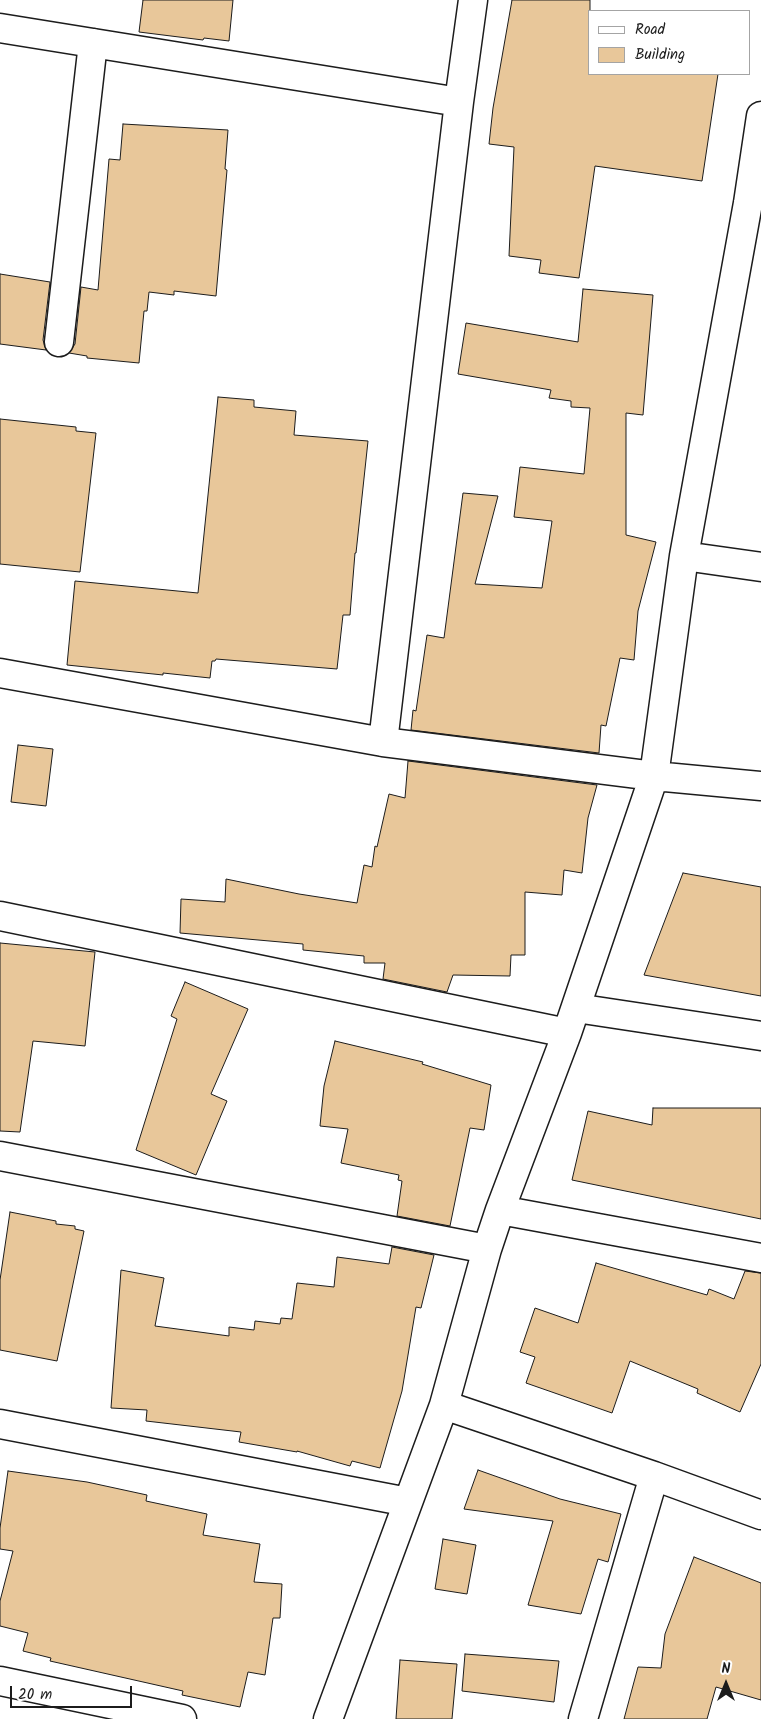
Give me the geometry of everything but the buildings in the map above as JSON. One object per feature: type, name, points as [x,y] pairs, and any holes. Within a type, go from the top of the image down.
[{"type":"street","points":[[383,742],[459,102],[473,0]]},
{"type":"street","points":[[0,28],[459,102]]},
{"type":"street","points":[[60,342],[93,43]]},
{"type":"street","points":[[328,1719],[444,1405],[487,1249],[500,1210],[572,1020],[654,776],[684,556],[754,204],[761,116]]},
{"type":"street","points":[[684,556],[761,567]]},
{"type":"street","points":[[0,673],[383,742],[654,776],[761,786]]},
{"type":"street","points":[[0,916],[572,1020],[761,1036]]},
{"type":"street","points":[[0,1156],[487,1249]]},
{"type":"street","points":[[500,1210],[761,1258]]},
{"type":"street","points":[[444,1405],[654,1476],[761,1515]]},
{"type":"street","points":[[0,1424],[408,1502]]},
{"type":"street","points":[[583,1719],[654,1476]]},
{"type":"street","points":[[0,1681],[182,1719]]}]
